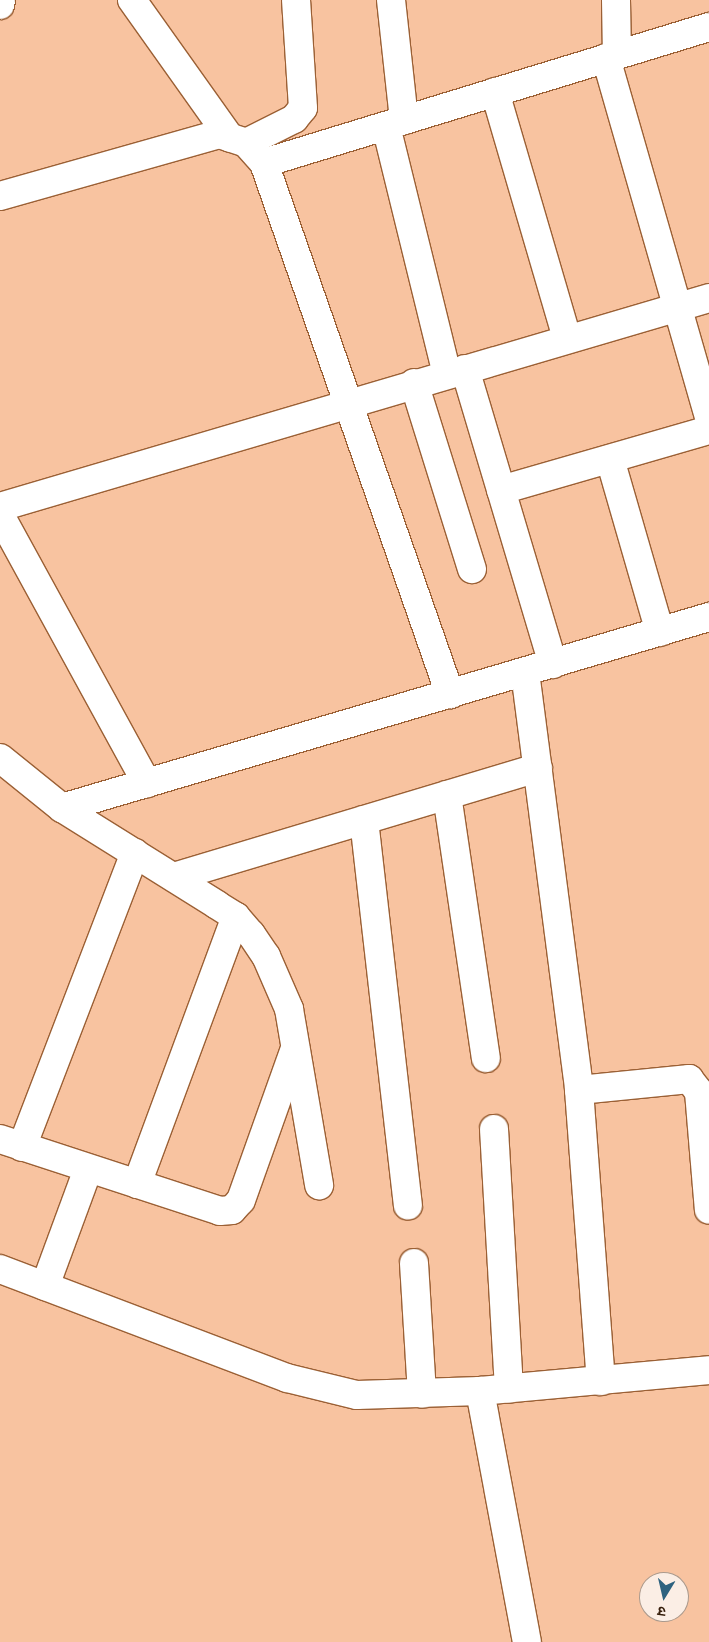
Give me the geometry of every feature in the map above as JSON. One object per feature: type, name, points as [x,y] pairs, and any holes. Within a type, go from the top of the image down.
[{"type":"street","points":[[0,5],[1,0]]},
{"type":"street","points":[[247,148],[294,119],[304,108],[296,0]]},
{"type":"street","points":[[391,0],[395,123],[456,371],[502,490],[553,664]]},
{"type":"street","points":[[616,0],[612,57],[676,308],[709,418]]},
{"type":"street","points":[[140,5],[247,148],[348,402],[450,694]]},
{"type":"street","points":[[0,196],[219,134],[247,148],[395,123],[709,27]]},
{"type":"street","points":[[496,92],[567,339]]},
{"type":"street","points":[[0,507],[348,402],[709,298]]},
{"type":"street","points":[[414,384],[472,569]]},
{"type":"street","points":[[502,490],[709,430]]},
{"type":"street","points":[[610,459],[660,632]]},
{"type":"street","points":[[0,515],[147,783]]},
{"type":"street","points":[[62,808],[709,617]]},
{"type":"street","points":[[525,672],[579,1090],[601,1380]]},
{"type":"street","points":[[0,758],[62,808],[236,917],[266,956],[288,1009],[319,1185]]},
{"type":"street","points":[[174,877],[538,768]]},
{"type":"street","points":[[447,796],[486,1058]]},
{"type":"street","points":[[364,820],[408,1206]]},
{"type":"street","points":[[135,853],[11,1143],[220,1211],[232,1210],[241,1200],[295,1047]]},
{"type":"street","points":[[137,1184],[236,917]]},
{"type":"street","points":[[579,1090],[689,1079],[699,1092],[709,1210]]},
{"type":"street","points":[[494,1129],[509,1389]]},
{"type":"street","points":[[45,1286],[88,1169]]},
{"type":"street","points":[[414,1263],[422,1394]]},
{"type":"street","points":[[0,1269],[287,1378],[326,1390],[357,1395],[422,1394],[509,1389],[709,1370]]},
{"type":"street","points":[[480,1391],[527,1642]]}]
